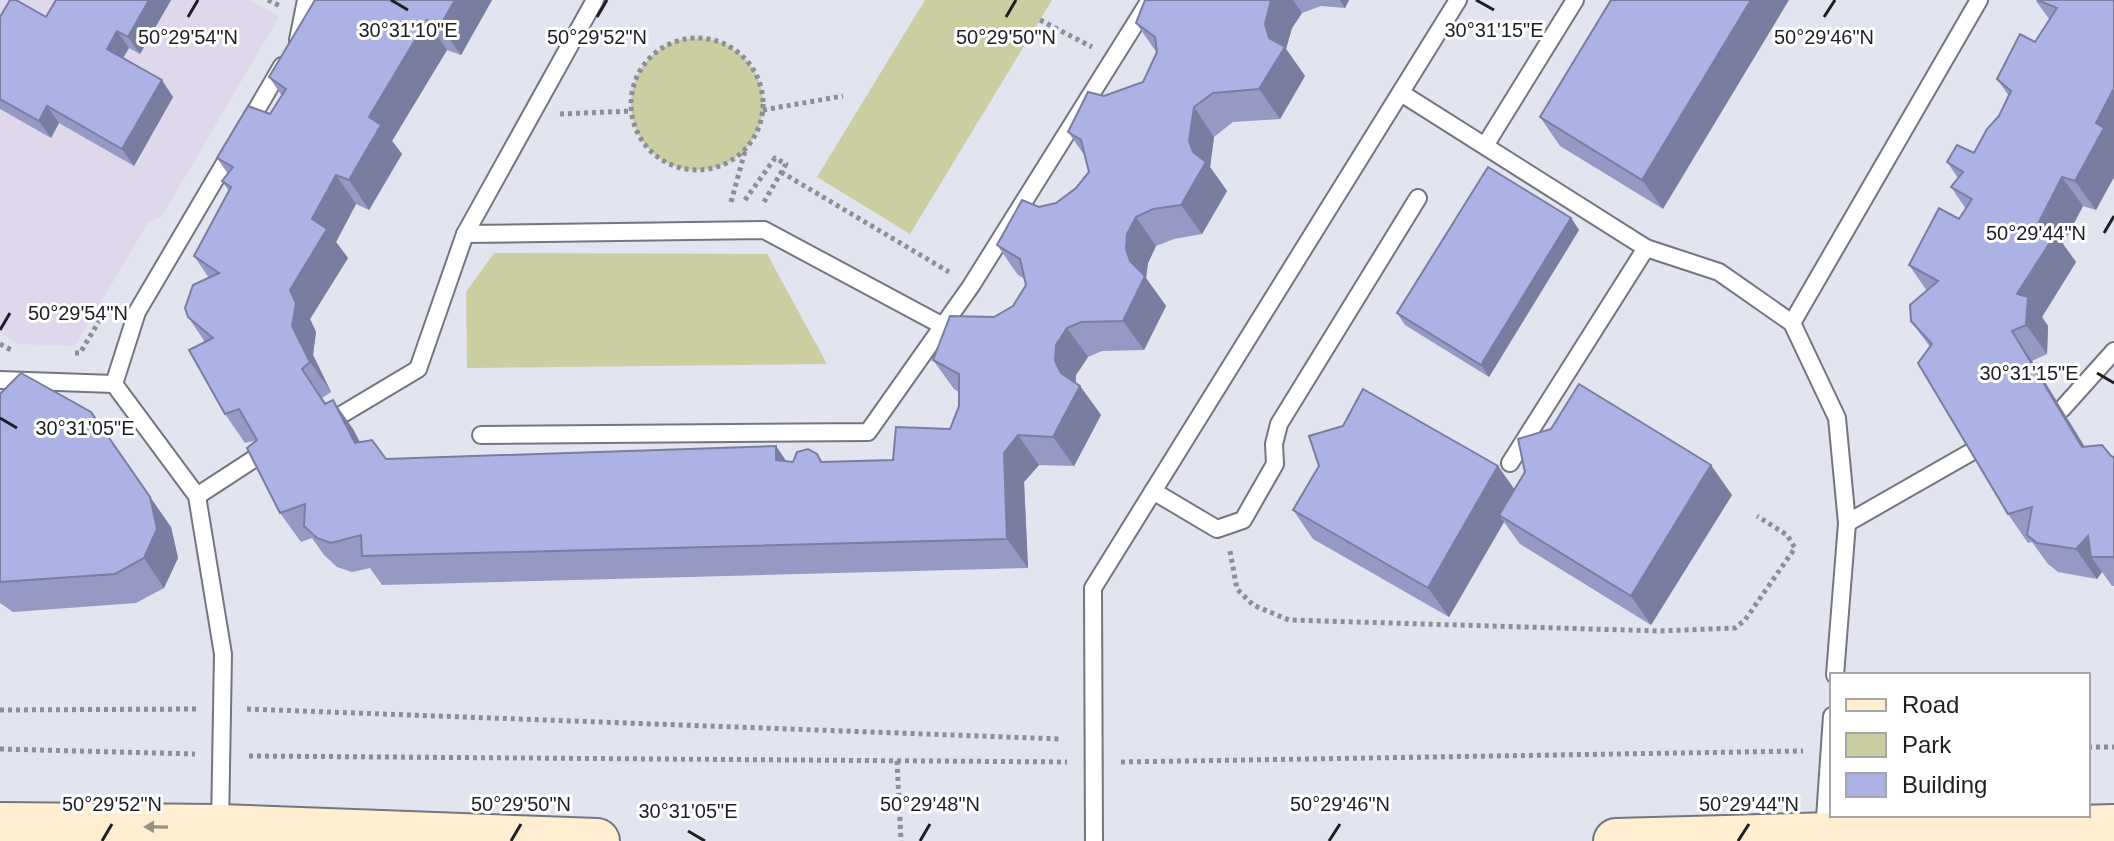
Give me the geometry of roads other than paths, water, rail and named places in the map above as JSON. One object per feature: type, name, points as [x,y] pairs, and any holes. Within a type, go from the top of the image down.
[{"type":"main road","points":[[0,825],[220,827],[597,841]]},
{"type":"main road","points":[[1616,841],[2114,827]]},
{"type":"lane","points":[[114,384],[137,312],[301,34],[306,0]]},
{"type":"lane","points":[[336,418],[418,369],[465,234],[595,0]]},
{"type":"lane","points":[[481,435],[868,432],[945,327],[1150,0]]},
{"type":"lane","points":[[1094,841],[1093,588],[1458,0]]},
{"type":"lane","points":[[1486,144],[1575,0]]},
{"type":"lane","points":[[1792,323],[1979,0]]},
{"type":"lane","points":[[1401,93],[1646,248],[1719,272],[1792,323],[1837,418],[1847,523],[1835,673]]},
{"type":"lane","points":[[1153,491],[1217,529],[1229,528],[1243,520],[1275,464],[1274,444],[1279,424],[1418,198]]},
{"type":"lane","points":[[465,234],[764,230],[945,327]]},
{"type":"lane","points":[[1510,463],[1646,248]]},
{"type":"lane","points":[[2062,409],[2114,351]]},
{"type":"lane","points":[[0,380],[114,384]]},
{"type":"lane","points":[[114,384],[197,496],[223,654],[220,827]]},
{"type":"lane","points":[[197,496],[266,451]]},
{"type":"lane","points":[[1847,523],[1973,451]]},
{"type":"lane","points":[[1824,833],[1830,745]]}]
